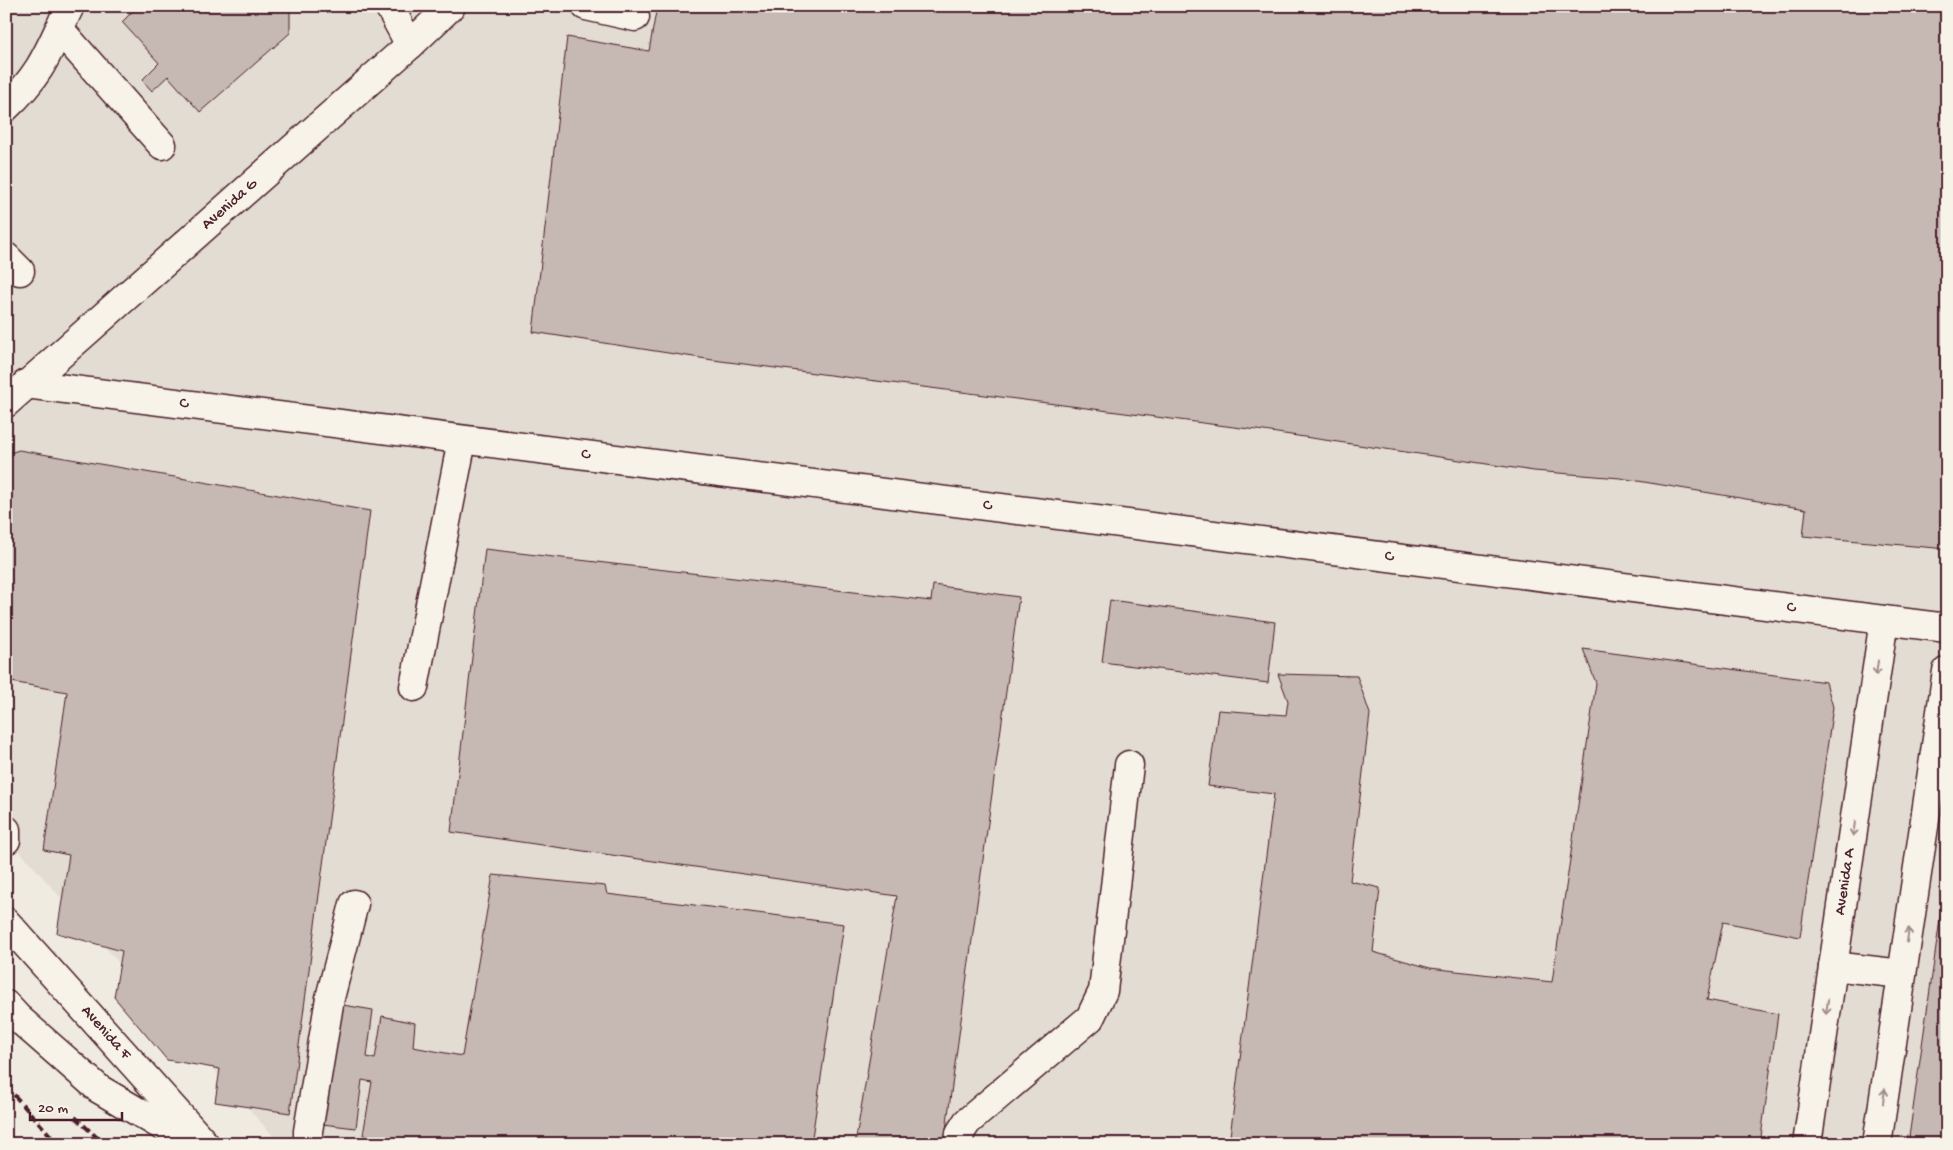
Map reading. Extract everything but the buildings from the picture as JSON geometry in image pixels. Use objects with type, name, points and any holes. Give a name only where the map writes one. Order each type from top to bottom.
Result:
[{"type":"street","points":[[389,6],[410,45]]},
{"type":"street","name":"Avenida G","points":[[6,403],[410,45],[451,6]]},
{"type":"street","points":[[586,6],[635,16]]},
{"type":"street","points":[[6,107],[21,94],[43,65],[65,18],[162,145]]},
{"type":"street","name":"C","points":[[26,384],[1947,628]]},
{"type":"street","points":[[414,687],[462,440]]},
{"type":"street","name":"Avenida A","points":[[1807,1144],[1884,620]]},
{"type":"street","points":[[1877,1144],[1947,671]]},
{"type":"street","points":[[959,1144],[960,1132],[967,1122],[1090,1018],[1098,1005],[1103,992],[1130,765]]},
{"type":"street","points":[[6,830],[6,840]]},
{"type":"street","points":[[308,1144],[308,1131],[330,998],[354,904]]},
{"type":"street","name":"Avenida F","points":[[6,922],[205,1144]]},
{"type":"street","points":[[1833,966],[1902,974]]},
{"type":"street","points":[[6,1005],[18,1018],[99,1089],[193,1144]]},
{"type":"shaded area","points":[[6,6],[1947,6],[1947,1144],[280,1144],[6,836]]},
{"type":"railway","points":[[6,1086],[58,1144]]},
{"type":"railway","points":[[75,1117],[104,1144]]}]
